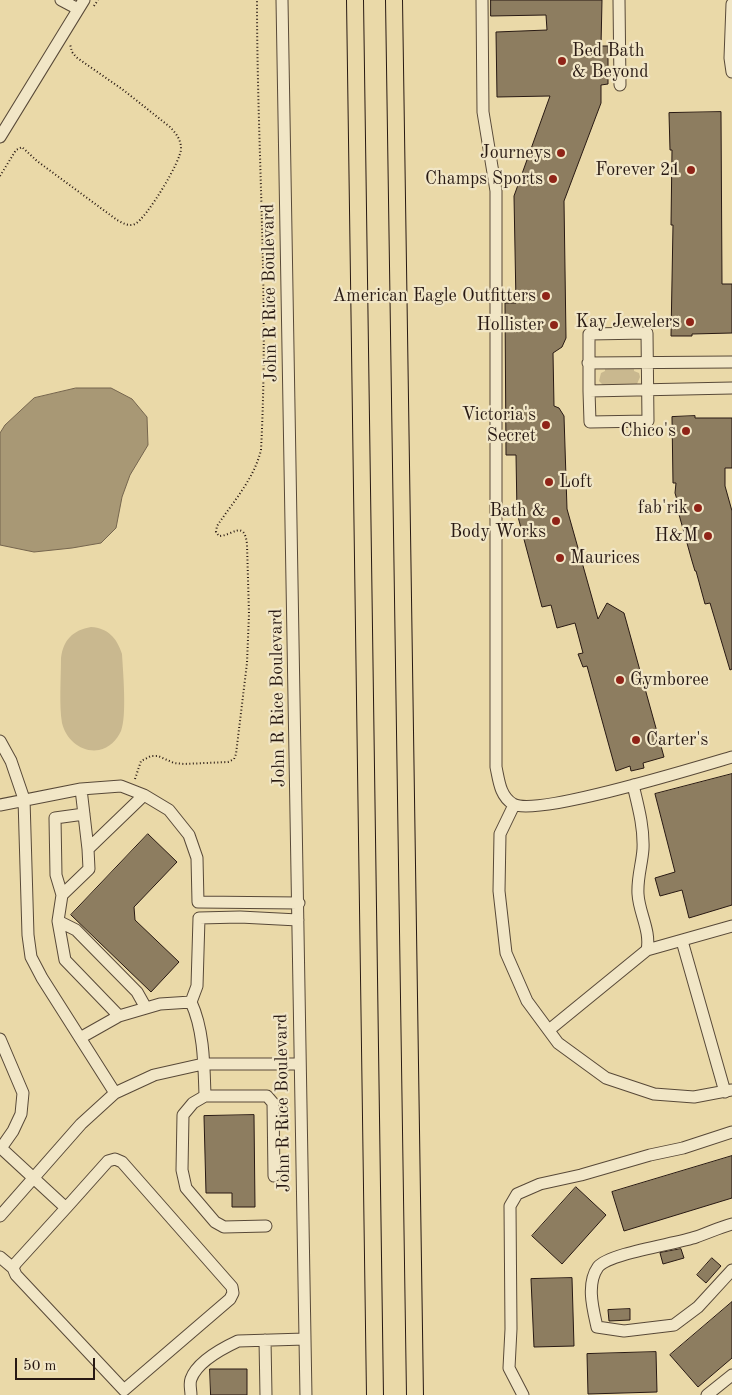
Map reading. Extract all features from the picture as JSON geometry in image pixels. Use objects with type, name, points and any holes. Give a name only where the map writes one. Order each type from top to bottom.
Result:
[{"type":"highway","points":[[354,0],[375,1395]]},
{"type":"highway","points":[[394,0],[415,1395]]},
{"type":"street","points":[[0,136],[81,5],[61,0]]},
{"type":"street","name":"John R Rice Boulevard","points":[[282,0],[306,1395]]},
{"type":"street","points":[[482,0],[483,112],[496,191],[496,767],[503,796],[514,805],[545,805],[595,795],[732,757]]},
{"type":"street","points":[[619,0],[620,85]]},
{"type":"street","points":[[732,4],[730,58],[732,72]]},
{"type":"street","points":[[647,332],[648,421],[590,422],[588,362],[589,334],[647,332]]},
{"type":"street","points":[[588,362],[732,362]]},
{"type":"street","points":[[589,391],[732,388]]},
{"type":"street","points":[[0,741],[11,761],[24,799],[28,935],[31,956],[42,978],[115,1093]]},
{"type":"street","points":[[633,784],[642,824],[643,850],[638,873],[638,896],[649,941],[647,950]]},
{"type":"street","points":[[0,805],[81,789],[121,786],[144,795],[169,810],[189,835],[197,858],[198,902],[299,903]]},
{"type":"street","points":[[62,895],[89,869],[81,789]]},
{"type":"street","points":[[88,850],[144,795]]},
{"type":"street","points":[[514,805],[500,834],[499,891],[506,953],[527,1001],[558,1043],[606,1078],[654,1094],[694,1097],[728,1091],[682,941]]},
{"type":"street","points":[[84,814],[55,818],[56,875],[62,895],[58,921],[65,960],[119,1016]]},
{"type":"street","points":[[205,1096],[204,1064],[198,1016],[191,1002],[197,986],[199,918],[240,916],[298,920]]},
{"type":"street","points":[[58,921],[76,930],[137,992],[146,1008]]},
{"type":"street","points":[[549,1030],[647,950],[732,926]]},
{"type":"street","points":[[80,1038],[119,1016],[160,1004],[191,1002]]},
{"type":"street","points":[[0,1039],[23,1093],[21,1114],[13,1131],[0,1148],[66,1208]]},
{"type":"street","points":[[0,1216],[81,1124],[115,1093],[154,1075],[204,1064],[300,1064]]},
{"type":"street","points":[[266,1226],[224,1227],[215,1222],[186,1188],[182,1170],[183,1115],[193,1103],[205,1096],[266,1096],[273,1103],[274,1176]]},
{"type":"street","points":[[523,1395],[509,1368],[511,1329],[510,1206],[517,1194],[540,1184],[683,1148],[732,1132]]},
{"type":"street","points":[[0,1258],[14,1268],[16,1275],[124,1390],[220,1308],[233,1293],[232,1286],[122,1162],[115,1159],[108,1161],[16,1263],[14,1268]]},
{"type":"street","points":[[732,1224],[696,1237],[620,1256],[599,1266],[592,1280],[591,1304],[597,1327],[624,1331],[674,1325],[698,1307],[732,1270]]},
{"type":"street","points":[[191,1395],[190,1381],[192,1376],[206,1360],[238,1341],[305,1339]]},
{"type":"street","points":[[265,1340],[266,1395]]},
{"type":"street","points":[[707,1395],[732,1375]]},
{"type":"path","points":[[94,7],[98,0]]},
{"type":"path","points":[[134,784],[141,761],[151,756],[158,756],[174,763],[184,764],[228,762],[234,759],[236,754],[247,663],[249,614],[248,544],[244,532],[239,530],[234,530],[224,536],[219,536],[216,532],[217,526],[244,488],[261,450],[263,303],[257,0]]},
{"type":"path","points":[[0,176],[16,150],[22,147],[37,161],[117,220],[123,224],[132,225],[137,223],[146,214],[178,161],[181,146],[176,133],[122,90],[76,57],[70,48],[72,42]]},
{"type":"shaded area","points":[[634,368],[634,371],[639,373],[640,377],[637,384],[604,386],[599,381],[601,373],[605,369]]},
{"type":"shaded area","points":[[76,388],[111,388],[132,399],[147,417],[148,445],[130,475],[122,497],[116,528],[101,543],[72,548],[34,552],[0,545],[0,433],[5,425],[34,398]]},
{"type":"shaded area","points":[[91,627],[102,629],[111,635],[122,654],[123,724],[115,740],[99,750],[81,747],[71,740],[64,729],[61,716],[61,658],[64,646],[74,633]]},
{"type":"building","points":[[491,0],[602,0],[601,46],[608,46],[608,84],[601,85],[601,103],[564,201],[566,338],[562,347],[553,353],[554,406],[559,408],[564,416],[567,509],[598,619],[607,603],[624,613],[664,757],[643,763],[644,768],[631,771],[630,766],[616,771],[587,666],[583,667],[578,654],[583,653],[575,623],[557,628],[551,605],[542,607],[517,513],[516,455],[506,455],[505,303],[516,303],[514,196],[550,96],[497,97],[496,32],[547,30],[546,15],[491,16]]},
{"type":"building","points":[[721,112],[722,284],[732,284],[732,333],[671,336],[673,225],[671,225],[672,150],[670,150],[669,113]]},
{"type":"building","points":[[695,416],[695,418],[732,418],[732,468],[725,468],[725,486],[732,511],[732,669],[730,670],[710,603],[705,604],[678,511],[680,510],[675,493],[676,483],[673,483],[672,417]]},
{"type":"building","points":[[732,774],[732,905],[689,918],[682,890],[660,896],[655,878],[675,872],[655,794]]},
{"type":"building","points":[[148,834],[177,862],[134,907],[135,920],[179,962],[151,992],[71,915]]},
{"type":"building","points":[[254,1115],[255,1207],[232,1207],[232,1193],[206,1193],[204,1116]]},
{"type":"building","points":[[732,1156],[732,1198],[624,1231],[612,1192]]},
{"type":"building","points":[[576,1187],[606,1215],[562,1264],[532,1236]]},
{"type":"building","points":[[681,1249],[684,1258],[663,1264],[660,1253]]},
{"type":"building","points":[[712,1258],[721,1266],[706,1283],[697,1275]]},
{"type":"building","points":[[572,1278],[574,1346],[534,1347],[531,1279]]},
{"type":"building","points":[[732,1302],[732,1358],[698,1387],[670,1355]]},
{"type":"building","points":[[630,1309],[630,1320],[609,1321],[608,1310]]},
{"type":"building","points":[[656,1352],[657,1392],[588,1394],[587,1354]]},
{"type":"building","points":[[210,1369],[247,1369],[247,1395],[211,1395]]},
{"type":"place","name":"Bed Bath & Beyond","points":[[562,61]]},
{"type":"place","name":"Journeys","points":[[561,153]]},
{"type":"place","name":"Forever 21","points":[[691,170]]},
{"type":"place","name":"Champs Sports","points":[[553,179]]},
{"type":"place","name":"American Eagle Outfitters","points":[[546,296]]},
{"type":"place","name":"Kay Jewelers","points":[[690,322]]},
{"type":"place","name":"Hollister","points":[[554,325]]},
{"type":"place","name":"Victoria's Secret","points":[[546,425]]},
{"type":"place","name":"Chico's","points":[[686,431]]},
{"type":"place","name":"Loft","points":[[549,482]]},
{"type":"place","name":"fab'rik","points":[[698,508]]},
{"type":"place","name":"Bath & Body Works","points":[[556,521]]},
{"type":"place","name":"H&M","points":[[708,536]]},
{"type":"place","name":"Maurices","points":[[560,558]]},
{"type":"place","name":"Gymboree","points":[[620,680]]},
{"type":"place","name":"Carter's","points":[[636,740]]}]
